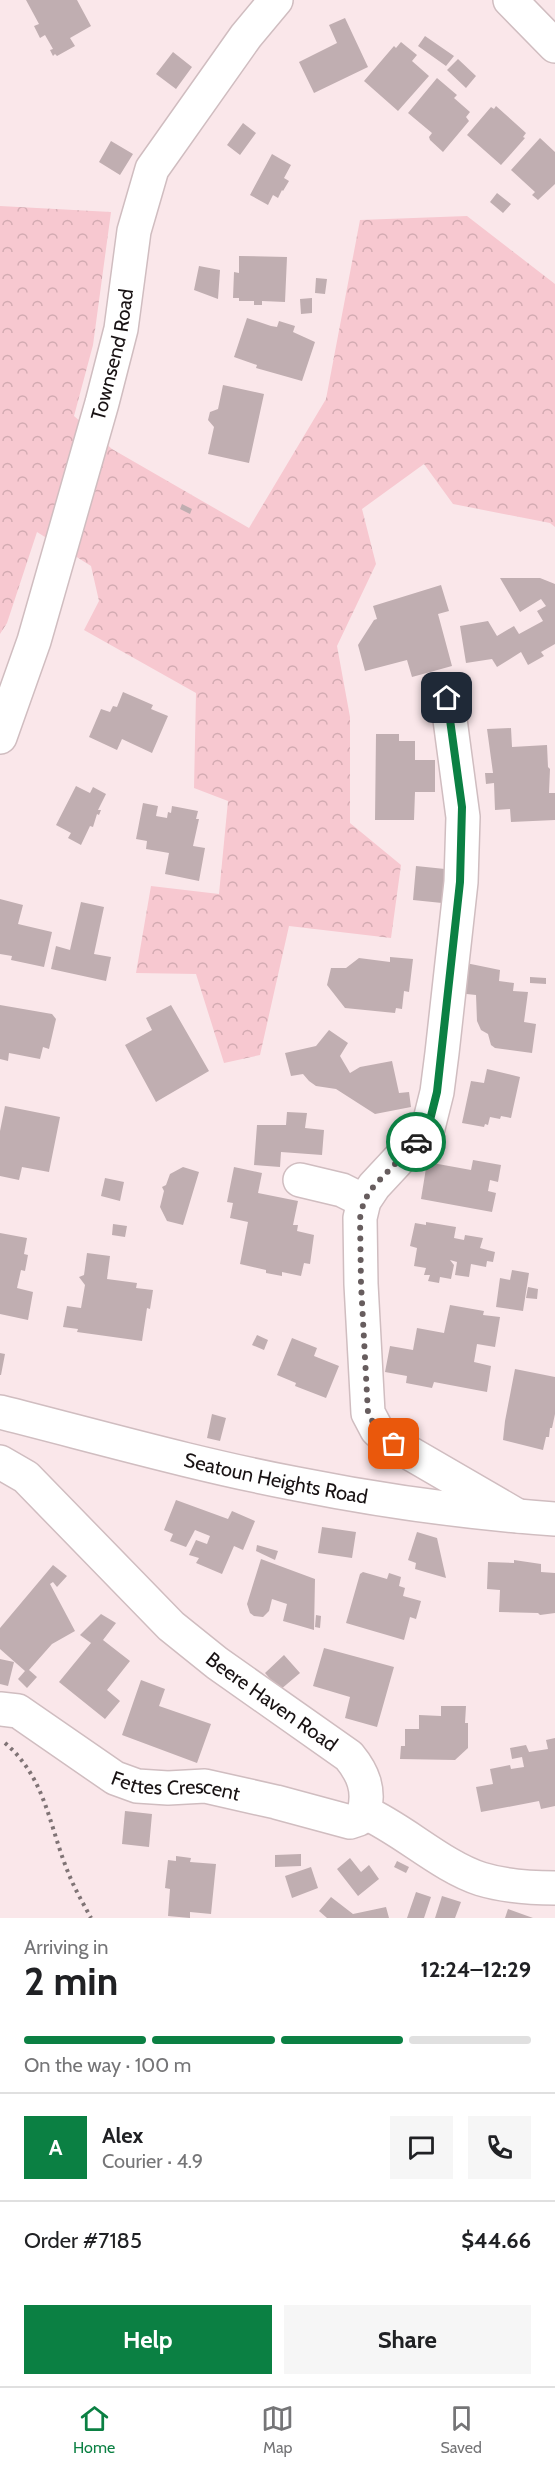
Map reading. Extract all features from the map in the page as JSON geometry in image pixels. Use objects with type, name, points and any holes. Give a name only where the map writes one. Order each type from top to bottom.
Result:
[{"type":"street","name":"Townsend Road","points":[[0,738],[8,689],[34,641],[102,403],[121,329],[134,231],[152,169],[246,36],[276,0]]},
{"type":"street","points":[[510,0],[555,46]]},
{"type":"street","points":[[447,698],[463,817],[460,882],[437,1092],[428,1128],[374,1186],[364,1201],[360,1218],[368,1413],[377,1430],[394,1444],[518,1516]]},
{"type":"street","points":[[300,1180],[342,1190],[364,1201]]},
{"type":"street","name":"Seatoun Heights Road","points":[[0,1412],[183,1459],[298,1485],[418,1504],[555,1519]]},
{"type":"street","name":"Beere Haven Road","points":[[0,1462],[26,1477],[171,1626],[217,1663],[349,1756],[359,1768],[367,1791],[364,1812]]},
{"type":"street","name":"Fettes Crescent","points":[[0,1709],[18,1711],[115,1778],[137,1786],[168,1788],[205,1786],[350,1822],[359,1819],[364,1812]]},
{"type":"street","points":[[364,1812],[384,1821],[435,1855],[480,1878],[510,1884],[555,1888]]},
{"type":"path","points":[[0,1739],[27,1767],[43,1793],[68,1872],[91,1918]]},
{"type":"green space","points":[[0,206],[111,212],[93,345],[74,416],[112,449],[249,528],[326,399],[360,220],[467,216],[555,284],[555,527],[550,523],[453,504],[424,464],[362,509],[376,564],[337,646],[350,717],[350,823],[401,865],[391,938],[289,926],[260,1055],[224,1063],[196,974],[136,973],[151,886],[219,894],[228,801],[194,788],[196,693],[84,630],[99,601],[91,566],[37,532],[7,623],[0,634]]},
{"type":"building","points":[[26,0],[77,0],[91,26],[70,38],[75,46],[53,56],[50,50],[53,49],[45,35],[40,38],[34,26],[39,24]]},
{"type":"building","points":[[345,18],[368,67],[314,93],[299,62],[337,43],[329,25]]},
{"type":"building","points":[[425,36],[454,56],[446,66],[418,46]]},
{"type":"building","points":[[401,42],[417,55],[412,61],[429,76],[398,111],[364,81],[394,46],[396,48]]},
{"type":"building","points":[[173,52],[192,67],[176,89],[156,74]]},
{"type":"building","points":[[458,59],[476,76],[466,88],[447,70]]},
{"type":"building","points":[[437,78],[457,95],[454,98],[470,112],[466,117],[469,121],[443,152],[430,140],[432,133],[408,113]]},
{"type":"building","points":[[496,106],[526,133],[523,137],[525,138],[501,165],[467,135],[491,107],[494,109]]},
{"type":"building","points":[[243,123],[256,133],[240,155],[227,145]]},
{"type":"building","points":[[540,138],[555,152],[555,184],[538,200],[532,195],[535,192],[511,170]]},
{"type":"building","points":[[111,141],[133,154],[120,175],[99,162]]},
{"type":"building","points":[[272,154],[291,165],[284,178],[289,181],[278,198],[273,195],[268,205],[250,195]]},
{"type":"building","points":[[497,193],[511,204],[503,213],[490,202]]},
{"type":"building","points":[[239,256],[287,257],[285,302],[262,301],[262,305],[254,305],[254,301],[239,301],[239,298],[233,298],[234,272],[239,273]]},
{"type":"building","points":[[199,266],[220,270],[218,299],[194,290]]},
{"type":"building","points":[[316,278],[327,279],[325,294],[315,293]]},
{"type":"building","points":[[312,298],[312,313],[301,314],[300,299]]},
{"type":"building","points":[[247,318],[277,327],[279,321],[295,326],[293,332],[315,342],[302,381],[256,368],[257,365],[234,357]]},
{"type":"building","points":[[223,385],[264,394],[249,463],[208,454],[214,427],[208,420],[210,412],[218,409]]},
{"type":"building","points":[[182,504],[192,509],[190,514],[180,509]]},
{"type":"building","points":[[500,578],[540,578],[555,584],[555,644],[541,652],[544,656],[528,665],[521,652],[497,667],[492,659],[466,663],[460,626],[488,621],[497,636],[514,626],[519,634],[543,621],[537,611],[546,606],[541,599],[520,612]]},
{"type":"building","points":[[441,585],[449,611],[438,614],[452,666],[412,677],[407,660],[365,671],[358,645],[374,620],[377,619],[373,606]]},
{"type":"building","points":[[123,692],[153,705],[151,709],[168,716],[152,753],[122,739],[117,750],[89,737],[101,709],[110,712],[113,706],[117,707]]},
{"type":"building","points":[[511,728],[512,747],[547,745],[550,769],[549,793],[555,793],[555,820],[511,822],[510,809],[495,810],[494,783],[486,784],[485,773],[493,773],[487,729]]},
{"type":"building","points":[[376,734],[399,734],[399,741],[415,741],[415,760],[435,760],[435,792],[415,792],[414,820],[375,820]]},
{"type":"building","points":[[76,786],[90,793],[93,787],[106,794],[98,810],[101,810],[99,815],[97,814],[93,827],[90,826],[81,845],[68,838],[71,833],[56,825]]},
{"type":"building","points":[[143,803],[158,806],[156,816],[167,818],[172,806],[198,811],[196,819],[199,819],[193,846],[205,848],[199,881],[165,874],[169,853],[146,849],[147,841],[136,839]]},
{"type":"building","points":[[416,866],[445,869],[442,903],[413,900]]},
{"type":"building","points":[[0,899],[23,905],[18,924],[52,932],[44,967],[11,960],[12,956],[0,954]]},
{"type":"building","points":[[81,902],[104,907],[94,954],[111,957],[106,981],[51,969],[56,946],[70,950]]},
{"type":"building","points":[[390,957],[413,959],[409,992],[404,991],[402,1009],[396,1008],[395,1013],[345,1008],[327,985],[331,968],[346,968],[359,958],[390,962]]},
{"type":"building","points":[[461,962],[500,970],[499,981],[514,983],[513,991],[528,992],[524,1022],[536,1024],[532,1053],[495,1048],[491,1045],[488,1034],[481,1030],[477,1021],[476,995],[457,993]]},
{"type":"building","points":[[530,977],[546,978],[546,984],[530,983]]},
{"type":"building","points":[[0,1005],[52,1014],[56,1019],[49,1049],[43,1047],[40,1059],[9,1053],[8,1061],[0,1059]]},
{"type":"building","points":[[171,1005],[209,1071],[156,1102],[125,1045],[152,1030],[146,1018]]},
{"type":"building","points":[[329,1030],[348,1043],[340,1056],[350,1073],[360,1067],[392,1061],[399,1093],[409,1092],[411,1107],[375,1114],[336,1089],[316,1086],[303,1074],[291,1076],[285,1053],[316,1046]]},
{"type":"building","points":[[487,1069],[520,1077],[511,1118],[490,1117],[488,1125],[485,1124],[484,1127],[462,1123],[471,1081],[484,1083]]},
{"type":"building","points":[[5,1106],[60,1117],[49,1172],[22,1167],[19,1180],[0,1176],[0,1131]]},
{"type":"building","points":[[287,1112],[307,1113],[305,1128],[324,1130],[322,1155],[281,1152],[280,1167],[254,1165],[257,1125],[286,1125]]},
{"type":"building","points":[[473,1160],[501,1165],[498,1182],[490,1180],[488,1191],[496,1193],[492,1212],[421,1199],[427,1162],[471,1170]]},
{"type":"building","points":[[183,1167],[199,1172],[183,1225],[167,1221],[160,1207],[164,1191],[162,1187],[166,1185],[170,1174]]},
{"type":"building","points":[[234,1167],[262,1173],[258,1193],[298,1201],[293,1225],[298,1225],[297,1231],[314,1235],[310,1264],[304,1263],[301,1276],[282,1272],[282,1276],[266,1273],[266,1270],[240,1264],[248,1222],[230,1218],[233,1203],[227,1202]]},
{"type":"building","points":[[105,1178],[124,1182],[120,1201],[101,1196]]},
{"type":"building","points":[[426,1222],[456,1227],[454,1238],[464,1240],[465,1235],[483,1238],[480,1248],[495,1252],[493,1262],[487,1261],[486,1267],[471,1264],[469,1277],[455,1275],[457,1262],[450,1260],[454,1265],[451,1279],[440,1277],[439,1283],[428,1281],[430,1275],[424,1275],[426,1268],[414,1266],[417,1248],[410,1246],[415,1223],[426,1225]]},
{"type":"building","points":[[113,1224],[127,1226],[125,1237],[112,1235]]},
{"type":"building","points":[[0,1233],[27,1238],[24,1254],[28,1255],[25,1271],[21,1270],[17,1288],[33,1292],[28,1320],[0,1314]]},
{"type":"building","points":[[87,1253],[110,1256],[107,1279],[137,1283],[136,1288],[153,1290],[150,1309],[147,1308],[142,1341],[77,1332],[78,1329],[63,1327],[67,1306],[81,1308],[85,1285],[79,1277],[84,1275]]},
{"type":"building","points":[[512,1270],[529,1273],[523,1311],[496,1307],[500,1278],[510,1280]]},
{"type":"building","points":[[528,1287],[538,1289],[537,1299],[526,1298]]},
{"type":"building","points":[[450,1305],[484,1311],[483,1315],[500,1317],[495,1347],[477,1344],[474,1362],[491,1366],[487,1392],[434,1382],[432,1388],[406,1383],[407,1376],[385,1372],[390,1346],[413,1350],[417,1328],[444,1333]]},
{"type":"building","points":[[257,1335],[268,1340],[264,1350],[252,1345]]},
{"type":"building","points":[[292,1338],[317,1348],[314,1356],[339,1366],[326,1398],[295,1386],[296,1383],[277,1375]]},
{"type":"building","points":[[0,1353],[5,1354],[1,1375],[0,1375]]},
{"type":"building","points":[[515,1369],[555,1377],[555,1414],[543,1450],[503,1440]]},
{"type":"building","points":[[212,1414],[226,1418],[220,1441],[207,1438]]},
{"type":"building","points":[[176,1500],[228,1519],[232,1511],[255,1521],[243,1550],[234,1546],[222,1574],[196,1563],[199,1558],[189,1555],[196,1540],[207,1544],[210,1536],[195,1530],[186,1547],[170,1541],[173,1534],[164,1530]]},
{"type":"building","points":[[322,1527],[356,1532],[352,1558],[318,1553]]},
{"type":"building","points":[[417,1532],[437,1538],[446,1578],[415,1569],[416,1563],[408,1560]]},
{"type":"building","points":[[257,1545],[278,1551],[275,1560],[256,1551]]},
{"type":"building","points":[[261,1559],[315,1579],[314,1630],[283,1621],[287,1604],[272,1599],[269,1611],[263,1617],[250,1613],[247,1604]]},
{"type":"building","points":[[514,1560],[541,1564],[541,1572],[555,1573],[555,1613],[540,1615],[538,1613],[499,1612],[500,1590],[487,1589],[488,1562],[514,1563]]},
{"type":"building","points":[[53,1565],[67,1576],[57,1587],[53,1582],[50,1584],[75,1631],[52,1644],[29,1670],[37,1677],[27,1688],[18,1679],[25,1671],[0,1649],[0,1628]]},
{"type":"building","points":[[363,1572],[387,1579],[389,1573],[401,1577],[399,1586],[405,1588],[403,1596],[421,1601],[416,1619],[410,1617],[404,1640],[346,1623],[360,1574]]},
{"type":"building","points":[[101,1614],[116,1623],[103,1640],[130,1661],[107,1690],[120,1701],[105,1719],[59,1682],[91,1643],[80,1635]]},
{"type":"building","points":[[316,1615],[321,1616],[320,1628],[315,1627]]},
{"type":"building","points":[[324,1648],[394,1667],[377,1727],[345,1718],[350,1697],[313,1686]]},
{"type":"building","points":[[284,1655],[300,1673],[280,1690],[265,1673]]},
{"type":"building","points":[[0,1659],[14,1662],[8,1686],[0,1684]]},
{"type":"building","points":[[141,1680],[165,1689],[159,1706],[211,1724],[197,1763],[122,1735]]},
{"type":"building","points":[[441,1706],[466,1706],[465,1723],[468,1723],[468,1748],[455,1760],[400,1759],[401,1746],[405,1746],[405,1729],[419,1729],[419,1715],[441,1716]]},
{"type":"building","points":[[555,1738],[555,1806],[541,1809],[539,1801],[481,1812],[476,1787],[493,1784],[490,1769],[510,1765],[511,1769],[524,1767],[522,1757],[512,1759],[510,1748],[526,1745],[529,1752],[548,1749],[546,1740]]},
{"type":"building","points":[[125,1811],[152,1814],[149,1847],[122,1844]]},
{"type":"building","points":[[301,1854],[301,1866],[275,1867],[275,1855]]},
{"type":"building","points":[[176,1856],[191,1858],[190,1862],[216,1864],[211,1914],[190,1912],[190,1918],[168,1916],[170,1889],[165,1888],[168,1860],[176,1861]]},
{"type":"building","points":[[350,1858],[361,1872],[369,1865],[379,1879],[358,1896],[337,1869]]},
{"type":"building","points":[[397,1861],[409,1867],[406,1873],[394,1867]]},
{"type":"building","points":[[311,1867],[318,1888],[292,1898],[285,1876]]},
{"type":"building","points":[[416,1892],[431,1897],[424,1918],[407,1918]]},
{"type":"building","points":[[442,1896],[461,1902],[455,1918],[435,1918]]},
{"type":"building","points":[[331,1897],[353,1914],[386,1907],[389,1918],[327,1918],[319,1911]]},
{"type":"building","points":[[508,1909],[533,1918],[505,1918]]},
{"type":"way so far","points":[[394,1444],[377,1430],[368,1413],[360,1218],[364,1201],[374,1186],[416,1142]]},
{"type":"route","points":[[416,1142],[428,1128],[434,1111],[460,882],[463,817],[447,698]]}]
